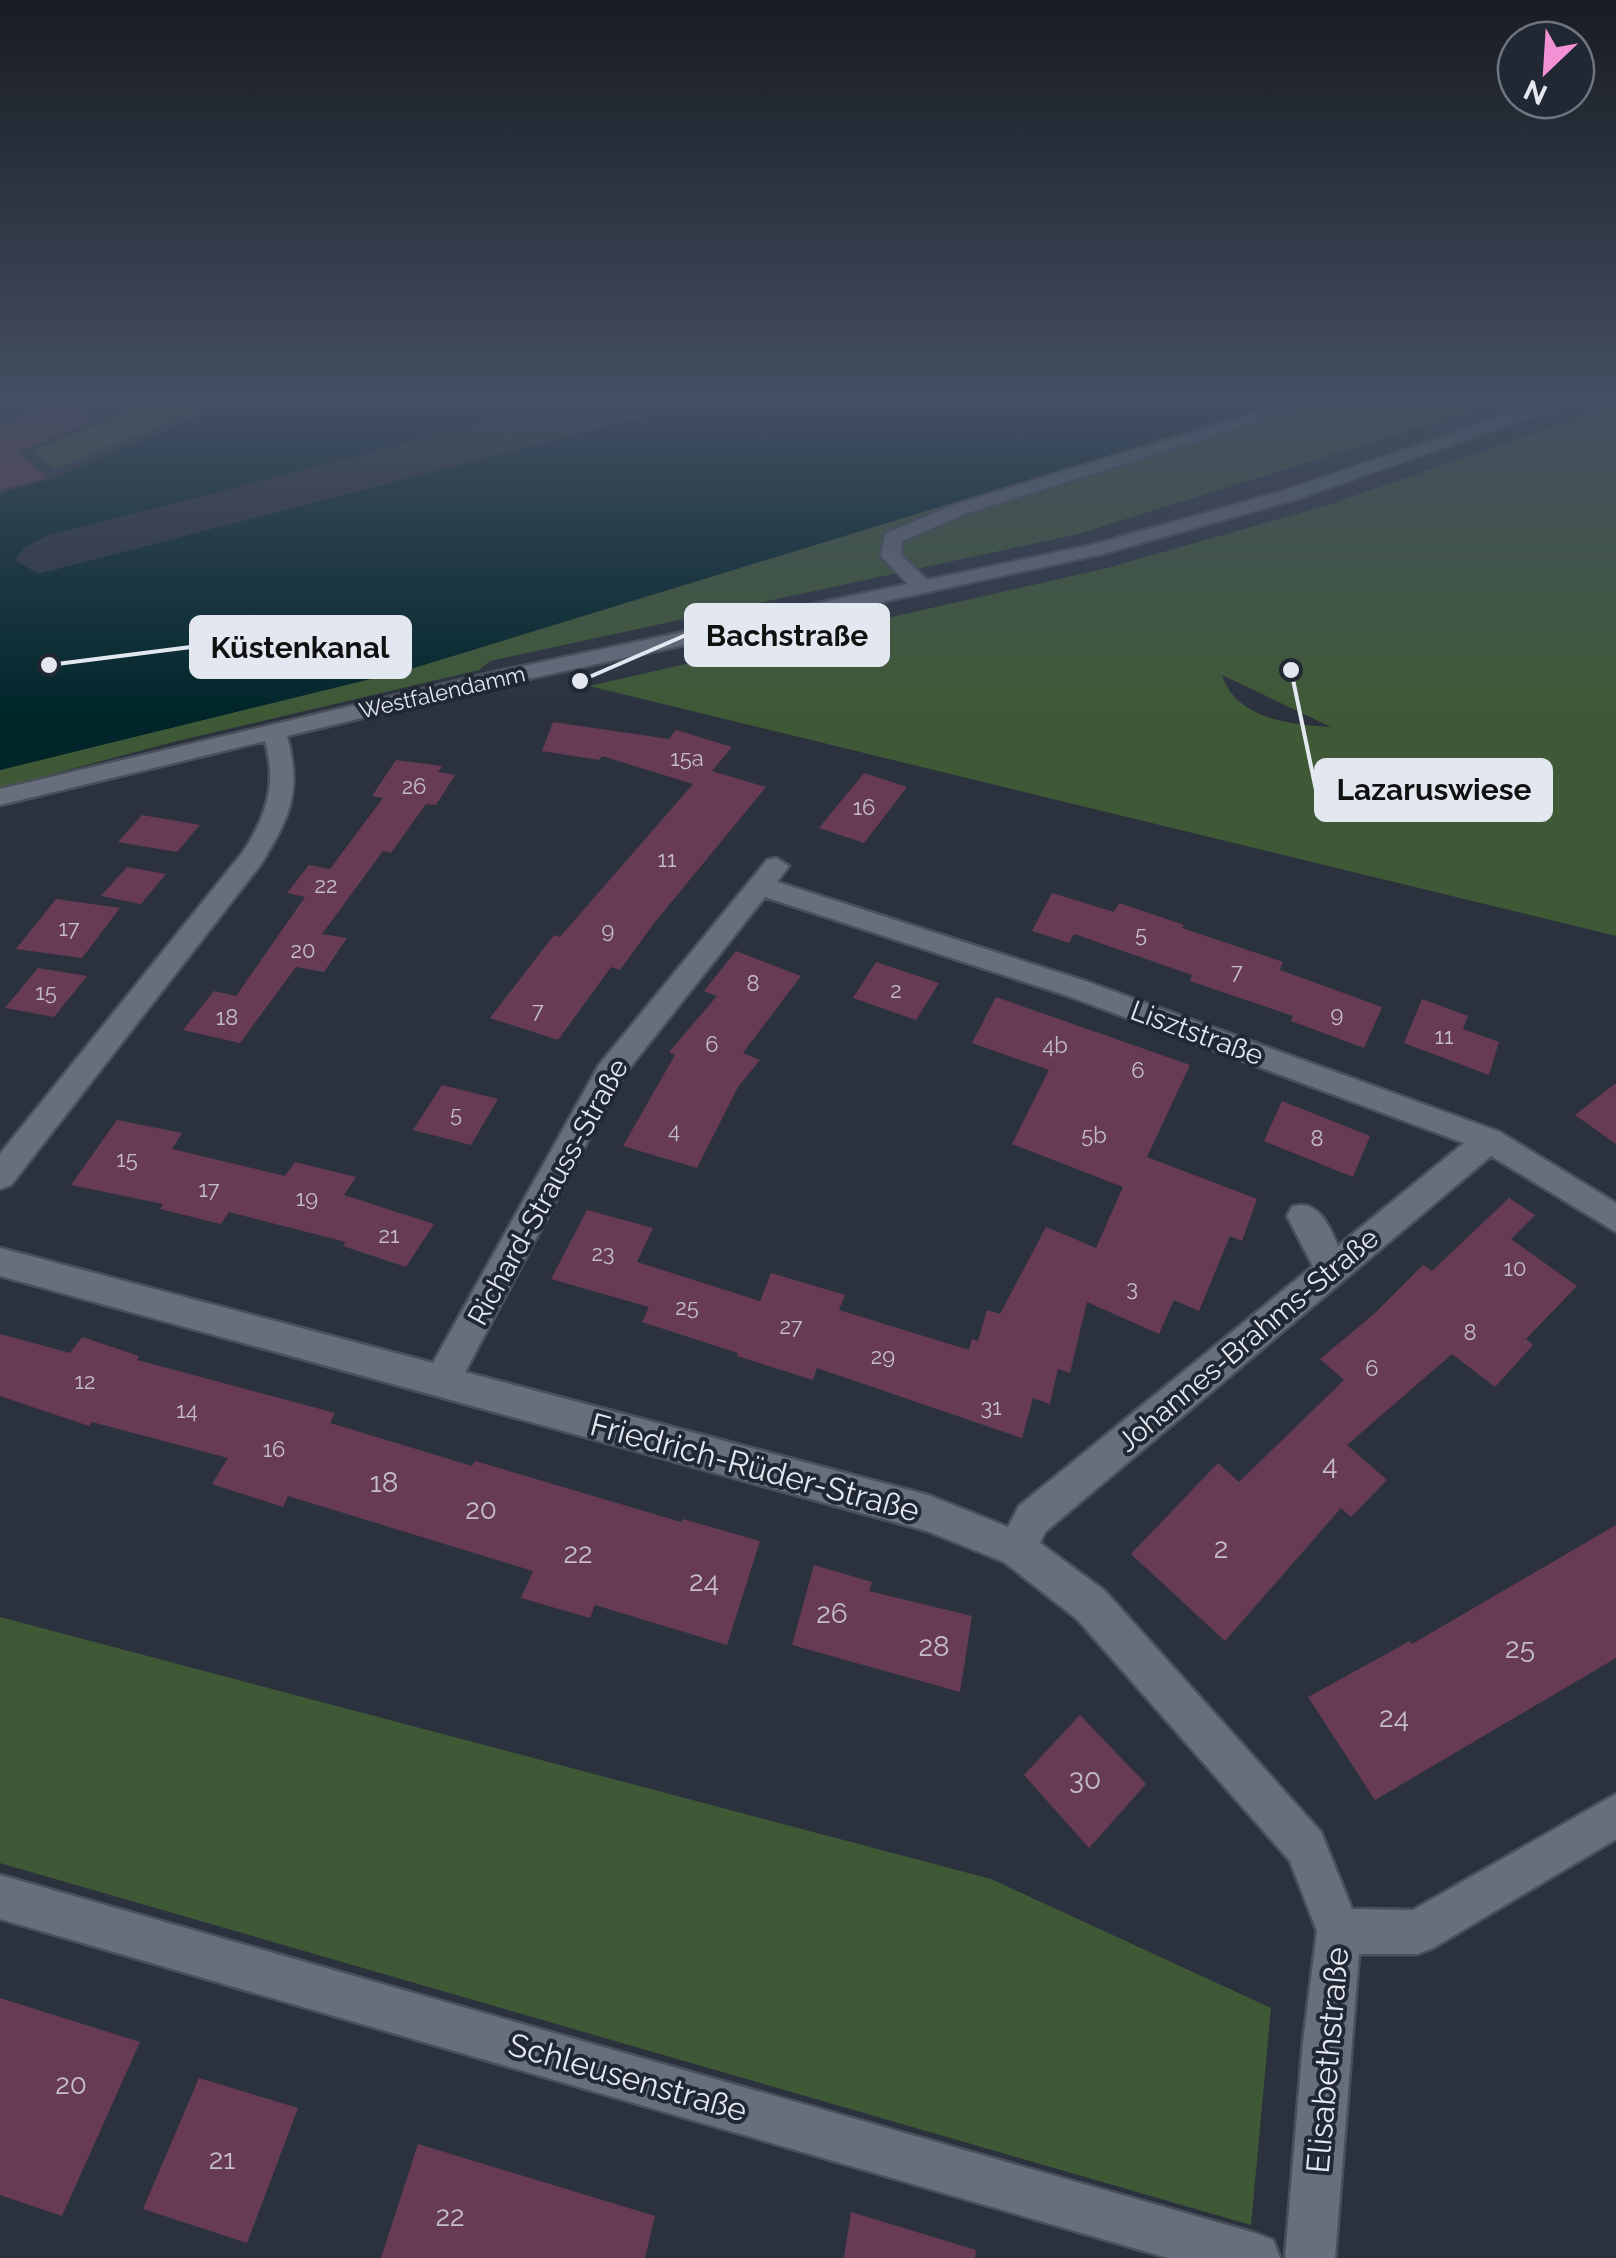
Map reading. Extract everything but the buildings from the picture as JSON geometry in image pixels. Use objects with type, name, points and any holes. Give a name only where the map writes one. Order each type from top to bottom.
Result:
[{"type":"street","points":[[924,588],[891,556],[892,538],[983,502]]},
{"type":"street","name":"Westfalendamm","points":[[0,797],[624,650],[924,588],[1184,527],[1259,502]]},
{"type":"street","points":[[0,1176],[252,858],[277,820],[285,796],[286,776],[274,731]]},
{"type":"street","name":"Lisztstraße","points":[[768,876],[1489,1140],[1616,1219]]},
{"type":"street","name":"Richard-Strauss-Straße","points":[[441,1383],[609,1073],[768,876]]},
{"type":"street","name":"Johannes-Brahms-Straße","points":[[1018,1549],[1032,1518],[1489,1140]]},
{"type":"street","points":[[1303,1216],[1319,1239],[1332,1272]]},
{"type":"street","name":"Friedrich-Rüder-Straße","points":[[0,1262],[928,1513],[1018,1549],[1091,1605],[1306,1847],[1339,1931]]},
{"type":"street","name":"Elisabethstraße","points":[[1310,2258],[1326,2042],[1339,1931],[1416,1932],[1616,1815]]},
{"type":"street","name":"Schleusenstraße","points":[[0,1897],[1256,2258]]},
{"type":"green space","points":[[954,502],[1179,502],[1078,534],[490,661],[479,670],[177,741],[0,788],[0,770],[407,670]]},
{"type":"green space","points":[[1336,502],[1616,502],[1616,936],[589,686],[1107,568]],"holes":[[[1222,675],[1331,727],[1299,724],[1252,710],[1229,690]]]},
{"type":"green space","points":[[0,1617],[991,1879],[1271,2008],[1251,2225],[0,1863]]},
{"type":"shaded area","points":[[0,502],[177,502],[46,536],[24,548],[15,560],[38,574],[314,502],[954,502],[407,670],[0,770]]},
{"type":"place","name":"Küstenkanal","points":[[49,665]]},
{"type":"place","name":"Lazaruswiese","points":[[1291,670]]},
{"type":"place","name":"Bachstraße","points":[[580,681]]}]
